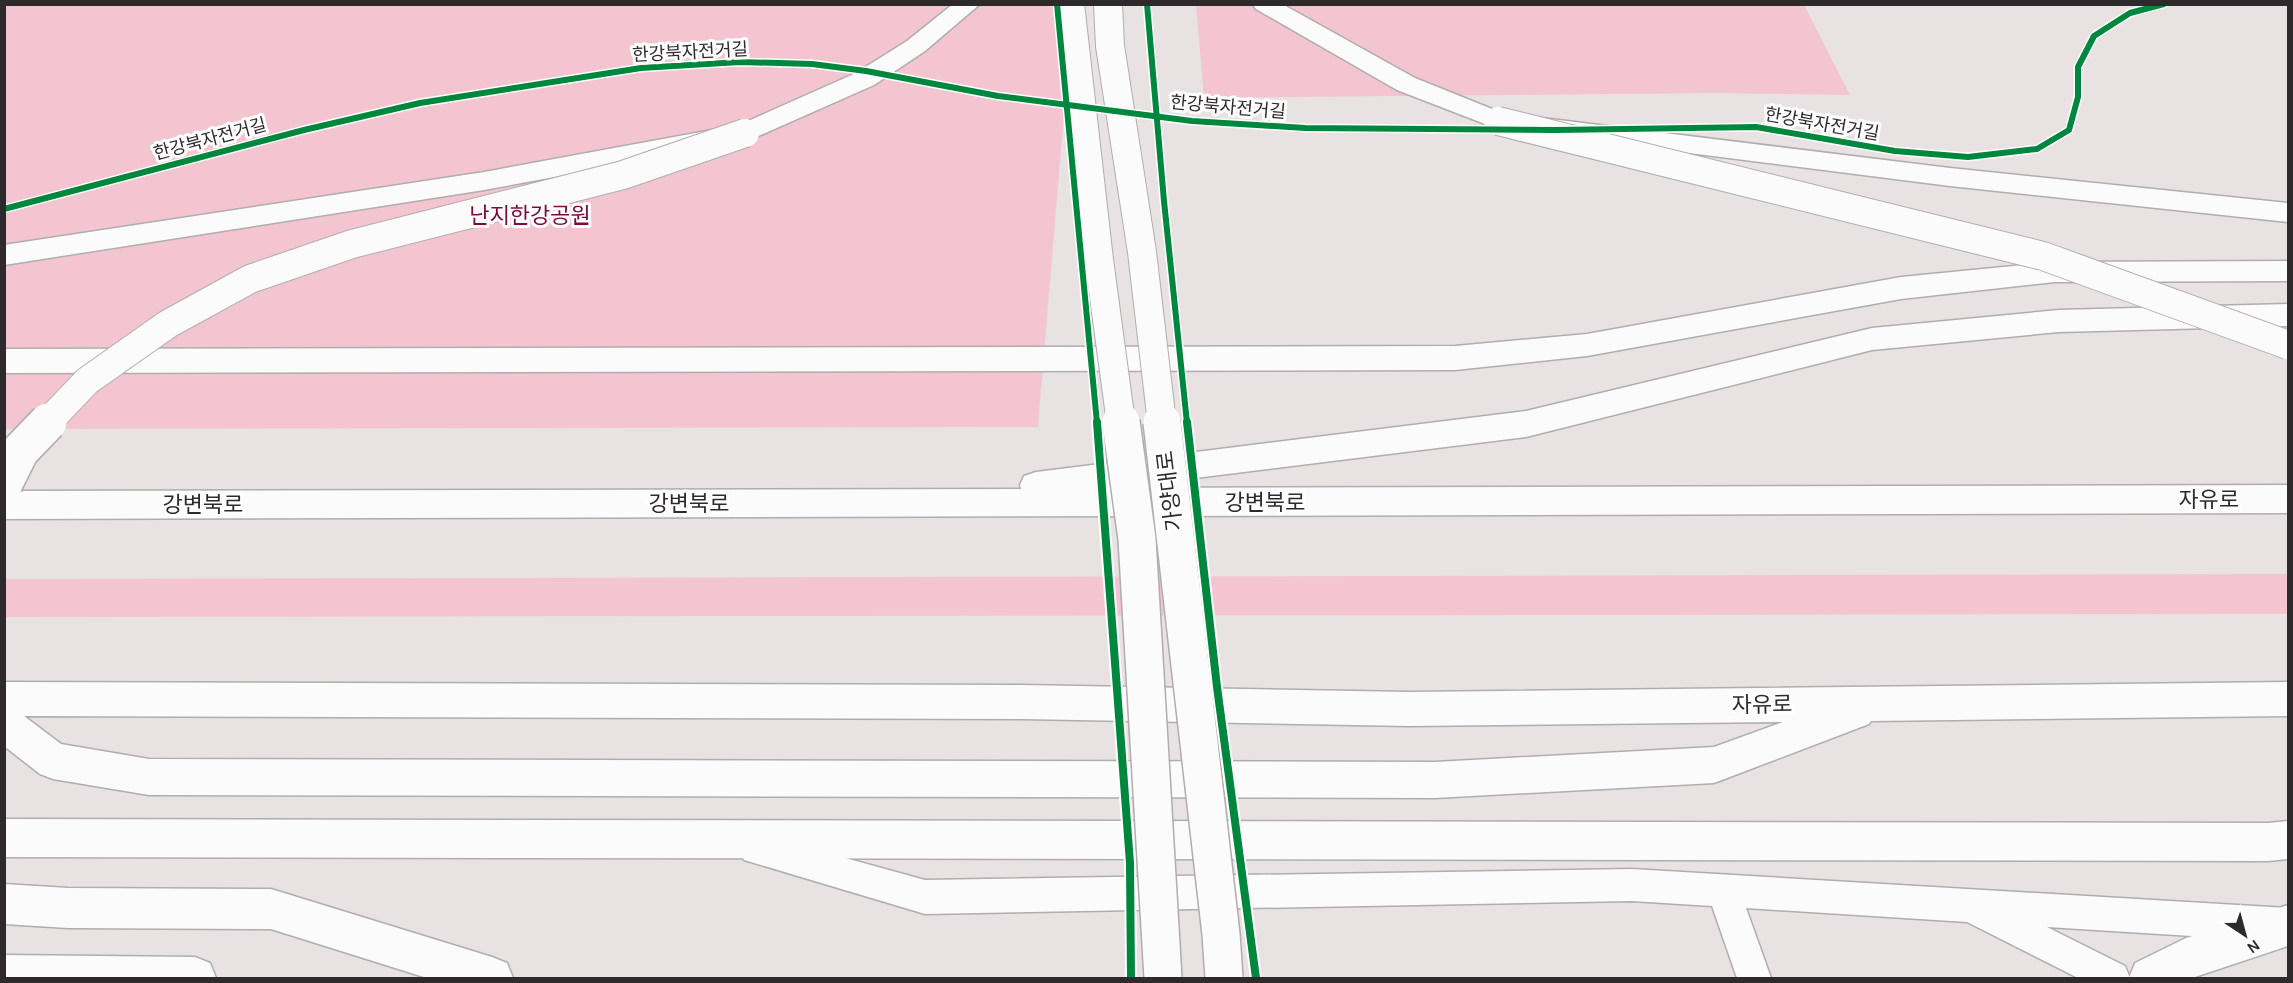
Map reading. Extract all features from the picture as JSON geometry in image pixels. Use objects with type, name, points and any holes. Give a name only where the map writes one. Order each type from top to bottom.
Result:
[{"type":"main road","points":[[4,483],[20,451],[87,381],[168,324],[250,279],[352,244],[623,175],[745,133],[865,80],[916,46],[968,4]]},
{"type":"main road","name":"가양대로","points":[[1070,4],[1099,260],[1137,539],[1163,978]]},
{"type":"main road","name":"가양대로","points":[[1108,4],[1110,46],[1142,252],[1221,934],[1224,978]]},
{"type":"main road","points":[[1264,4],[1406,84],[1498,121],[2043,256],[2289,345]]},
{"type":"main road","points":[[1498,121],[1950,177],[2289,213]]},
{"type":"main road","points":[[4,255],[484,182],[745,133]]},
{"type":"main road","points":[[4,361],[1455,358],[1587,345],[1901,288],[2055,272],[2289,271]]},
{"type":"main road","points":[[894,503],[1527,424],[1872,339],[2059,321],[2289,315]]},
{"type":"main road","name":"자유로","points":[[1374,502],[2289,499]]},
{"type":"main road","name":"강변북로","points":[[4,505],[1374,502]]},
{"type":"main road","name":"자유로","points":[[4,699],[1010,702],[1409,709],[2289,699]]},
{"type":"main road","points":[[4,723],[53,761],[149,777],[1435,780],[1714,765],[1878,704]]},
{"type":"main road","points":[[4,838],[2289,840]]},
{"type":"main road","points":[[4,904],[68,908],[271,909],[492,978]]},
{"type":"main road","points":[[2150,978],[2186,959],[2289,925]]},
{"type":"main road","points":[[4,976],[195,978]]},
{"type":"lane","points":[[722,839],[925,897],[1632,885],[2289,925]]},
{"type":"lane","points":[[1723,891],[1754,978]]},
{"type":"lane","points":[[1969,905],[2113,978]]},
{"type":"green space","name":"난지한강공원","points":[[4,5],[1073,5],[1038,427],[5,429]]},
{"type":"green space","points":[[1196,5],[1804,5],[1850,95],[1716,93],[1204,98]]},
{"type":"green space","points":[[2288,574],[2288,614],[5,617],[4,579]]},
{"type":"cycle path","points":[[1057,4],[1094,380],[1130,863],[1131,978]]},
{"type":"cycle path","points":[[1147,4],[1164,201],[1195,493],[1217,687],[1256,978]]},
{"type":"cycle path","name":"한강북자전거길","points":[[4,209],[304,130],[420,103],[641,68],[740,62],[812,64],[866,71],[998,96],[1192,121],[1305,128],[1556,130],[1756,127],[1895,151],[1968,157],[2037,149],[2069,130],[2078,97],[2078,67],[2094,36],[2130,13],[2164,4]]}]
